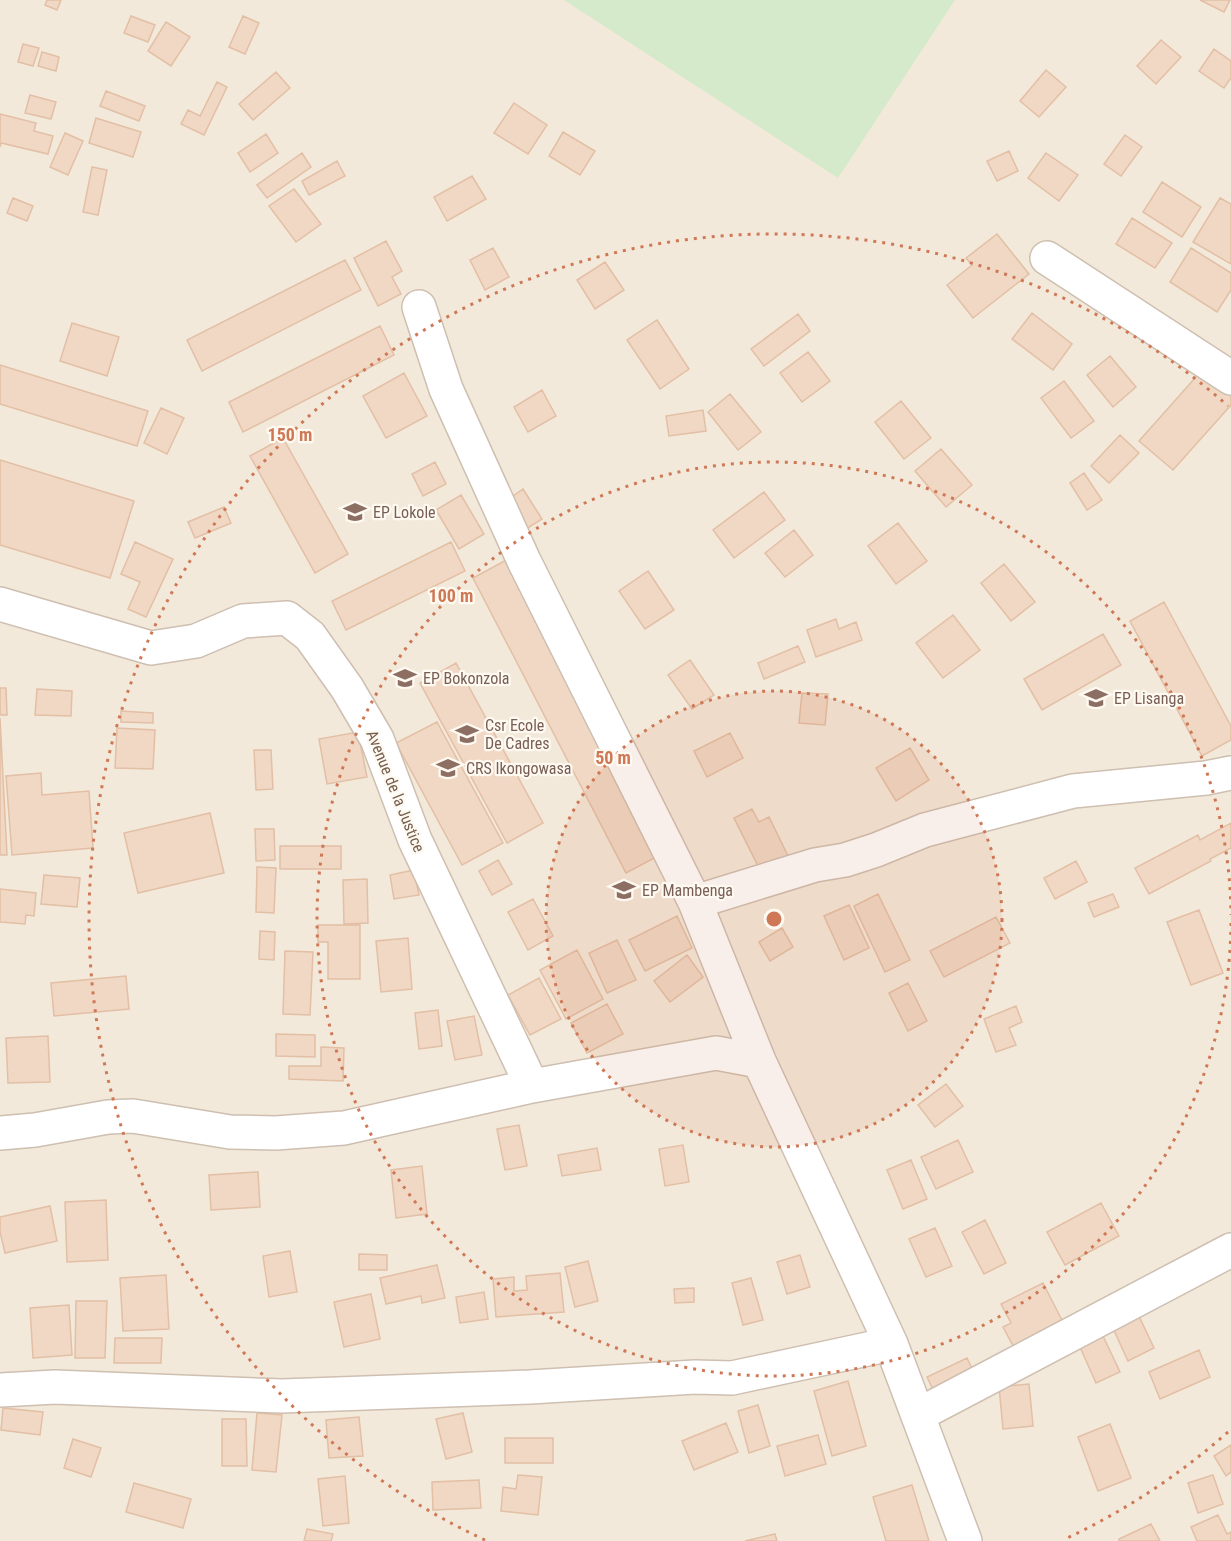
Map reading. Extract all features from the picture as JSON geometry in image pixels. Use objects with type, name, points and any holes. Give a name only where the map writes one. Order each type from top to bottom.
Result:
[{"type":"street","points":[[1047,258],[1231,378]]},
{"type":"street","points":[[419,307],[446,389],[519,550],[695,902],[759,1061],[891,1344],[965,1541]]},
{"type":"street","name":"Avenue de la Justice","points":[[0,604],[151,648],[196,641],[243,621],[287,618],[310,636],[347,688],[377,739],[415,840],[532,1086]]},
{"type":"street","points":[[695,902],[815,865],[845,860],[925,830],[1073,791],[1206,778],[1231,772]]},
{"type":"street","points":[[716,1053],[747,1030]]},
{"type":"street","points":[[0,1133],[133,1116],[230,1132],[276,1133],[345,1128],[532,1086],[716,1053],[759,1061]]},
{"type":"street","points":[[918,1415],[1231,1250]]},
{"type":"street","points":[[0,1390],[55,1387],[282,1396],[530,1387],[695,1377],[732,1378],[891,1344]]},
{"type":"shaded area","points":[[0,0],[1231,0],[1231,1541],[0,1541]]},
{"type":"green space","points":[[564,0],[955,0],[838,178]]},
{"type":"building","points":[[47,0],[61,0],[57,10],[45,5]]},
{"type":"building","points":[[1200,0],[1230,0],[1224,12]]},
{"type":"building","points":[[131,16],[155,25],[148,42],[124,33]]},
{"type":"building","points":[[243,16],[259,23],[245,54],[229,47]]},
{"type":"building","points":[[166,22],[190,37],[171,66],[148,51]]},
{"type":"building","points":[[1161,40],[1181,57],[1156,84],[1137,66]]},
{"type":"building","points":[[23,44],[39,48],[33,66],[18,62]]},
{"type":"building","points":[[1214,49],[1231,61],[1231,78],[1224,88],[1199,71]]},
{"type":"building","points":[[42,52],[59,57],[56,71],[38,66]]},
{"type":"building","points":[[1046,70],[1066,87],[1039,117],[1020,101]]},
{"type":"building","points":[[276,72],[290,88],[253,120],[239,104]]},
{"type":"building","points":[[217,82],[227,87],[204,135],[181,124],[188,110],[200,116]]},
{"type":"building","points":[[106,91],[145,106],[139,121],[100,106]]},
{"type":"building","points":[[30,95],[56,102],[51,119],[25,113]]},
{"type":"building","points":[[514,103],[547,125],[528,154],[494,133]]},
{"type":"building","points":[[0,114],[36,123],[34,131],[53,136],[48,154],[1,143],[0,147]]},
{"type":"building","points":[[96,118],[141,132],[133,157],[89,143]]},
{"type":"building","points":[[563,132],[595,151],[580,175],[549,156]]},
{"type":"building","points":[[65,133],[83,141],[68,175],[50,167]]},
{"type":"building","points":[[266,134],[278,153],[250,172],[238,153]]},
{"type":"building","points":[[1125,135],[1142,147],[1121,176],[1104,164]]},
{"type":"building","points":[[1009,151],[1018,171],[997,181],[987,161]]},
{"type":"building","points":[[302,153],[311,167],[267,198],[257,185]]},
{"type":"building","points":[[1046,153],[1078,175],[1059,201],[1028,178]]},
{"type":"building","points":[[337,161],[345,176],[309,195],[302,181]]},
{"type":"building","points":[[92,167],[107,170],[98,215],[83,212]]},
{"type":"building","points":[[472,176],[486,199],[447,221],[434,197]]},
{"type":"building","points":[[1162,182],[1201,207],[1182,237],[1143,212]]},
{"type":"building","points":[[294,189],[321,224],[296,242],[269,206]]},
{"type":"building","points":[[13,198],[33,206],[27,221],[7,213]]},
{"type":"building","points":[[1220,198],[1231,204],[1231,264],[1193,242]]},
{"type":"building","points":[[1132,218],[1172,243],[1155,268],[1116,244]]},
{"type":"building","points":[[997,234],[1029,274],[973,318],[947,285],[972,265],[966,258]]},
{"type":"building","points":[[386,241],[402,271],[392,277],[401,294],[378,306],[354,258]]},
{"type":"building","points":[[493,248],[509,277],[485,290],[470,260]]},
{"type":"building","points":[[1191,248],[1231,273],[1231,290],[1217,312],[1170,282]]},
{"type":"building","points":[[345,260],[361,290],[202,371],[187,340]]},
{"type":"building","points":[[605,262],[624,290],[595,309],[577,280]]},
{"type":"building","points":[[1032,313],[1072,344],[1053,370],[1012,339]]},
{"type":"building","points":[[798,314],[810,331],[764,366],[751,349]]},
{"type":"building","points":[[657,320],[689,369],[660,389],[627,340]]},
{"type":"building","points":[[72,323],[119,337],[107,376],[60,361]]},
{"type":"building","points":[[380,326],[394,355],[243,432],[229,402]]},
{"type":"building","points":[[808,352],[830,381],[802,402],[780,373]]},
{"type":"building","points":[[1110,356],[1136,387],[1113,407],[1087,375]]},
{"type":"building","points":[[0,365],[148,411],[137,446],[0,404]]},
{"type":"building","points":[[1203,369],[1231,394],[1231,405],[1173,470],[1139,441]]},
{"type":"building","points":[[404,373],[427,416],[386,438],[363,396]]},
{"type":"building","points":[[1064,381],[1094,421],[1071,438],[1041,398]]},
{"type":"building","points":[[542,390],[556,416],[528,432],[514,407]]},
{"type":"building","points":[[730,394],[761,432],[738,450],[708,412]]},
{"type":"building","points":[[901,401],[931,438],[904,459],[875,422]]},
{"type":"building","points":[[161,408],[184,418],[167,454],[144,443]]},
{"type":"building","points":[[703,410],[706,431],[669,436],[666,416]]},
{"type":"building","points":[[1120,435],[1139,453],[1109,483],[1091,466]]},
{"type":"building","points":[[283,438],[348,554],[315,573],[250,456]]},
{"type":"building","points":[[941,449],[972,485],[946,507],[915,471]]},
{"type":"building","points":[[0,460],[134,501],[110,578],[0,545]]},
{"type":"building","points":[[435,462],[446,484],[423,496],[412,474]]},
{"type":"building","points":[[1084,473],[1102,500],[1087,510],[1070,483]]},
{"type":"building","points":[[523,489],[542,519],[526,529],[507,500]]},
{"type":"building","points":[[764,492],[785,520],[734,558],[713,530]]},
{"type":"building","points":[[461,495],[484,534],[459,549],[436,510]]},
{"type":"building","points":[[224,507],[231,523],[195,538],[188,522]]},
{"type":"building","points":[[898,523],[927,561],[896,584],[868,546]]},
{"type":"building","points":[[794,530],[813,555],[785,577],[765,553]]},
{"type":"building","points":[[135,542],[173,559],[146,617],[128,609],[140,582],[121,574]]},
{"type":"building","points":[[451,542],[465,571],[346,630],[332,601]]},
{"type":"building","points":[[508,559],[662,854],[626,873],[473,578]]},
{"type":"building","points":[[1004,564],[1035,602],[1011,621],[981,583]]},
{"type":"building","points":[[648,571],[674,610],[645,629],[619,591]]},
{"type":"building","points":[[1164,602],[1231,726],[1231,740],[1202,756],[1130,621]]},
{"type":"building","points":[[953,615],[980,650],[943,678],[916,643]]},
{"type":"building","points":[[836,619],[839,629],[856,622],[862,640],[816,657],[807,630]]},
{"type":"building","points":[[1103,634],[1121,665],[1042,710],[1024,679]]},
{"type":"building","points":[[798,646],[805,662],[764,679],[758,663]]},
{"type":"building","points":[[690,660],[714,695],[692,709],[668,675]]},
{"type":"building","points":[[456,663],[543,823],[507,843],[420,683]]},
{"type":"building","points":[[0,688],[6,688],[7,715],[0,715]]},
{"type":"building","points":[[37,689],[72,691],[71,716],[35,715]]},
{"type":"building","points":[[802,693],[828,694],[825,725],[799,723]]},
{"type":"building","points":[[121,711],[153,713],[153,723],[121,722]]},
{"type":"building","points":[[0,718],[7,855],[0,855]]},
{"type":"building","points":[[437,722],[503,843],[462,865],[396,743]]},
{"type":"building","points":[[117,728],[155,730],[153,769],[115,768]]},
{"type":"building","points":[[358,732],[367,777],[327,784],[319,739]]},
{"type":"building","points":[[730,733],[743,758],[707,777],[694,751]]},
{"type":"building","points":[[910,748],[929,780],[896,801],[876,768]]},
{"type":"building","points":[[254,750],[271,750],[273,789],[256,790]]},
{"type":"building","points":[[41,773],[42,795],[89,791],[93,848],[12,855],[6,776]]},
{"type":"building","points":[[752,809],[759,822],[769,817],[789,858],[761,872],[734,818]]},
{"type":"building","points":[[210,813],[224,873],[138,893],[124,833]]},
{"type":"building","points":[[1231,823],[1231,848],[1149,894],[1135,868],[1198,835],[1200,840]]},
{"type":"building","points":[[255,829],[274,829],[275,860],[256,861]]},
{"type":"building","points":[[280,846],[341,846],[341,869],[280,869]]},
{"type":"building","points":[[498,860],[512,884],[492,895],[479,871]]},
{"type":"building","points":[[1076,861],[1087,882],[1055,899],[1044,878]]},
{"type":"building","points":[[257,867],[276,868],[274,913],[256,912]]},
{"type":"building","points":[[414,870],[419,895],[394,899],[390,875]]},
{"type":"building","points":[[44,875],[80,878],[77,907],[41,904]]},
{"type":"building","points":[[367,879],[368,923],[344,924],[343,880]]},
{"type":"building","points":[[0,889],[36,893],[34,916],[26,915],[25,924],[0,922]]},
{"type":"building","points":[[878,894],[910,960],[885,972],[854,906]]},
{"type":"building","points":[[1113,894],[1119,907],[1094,917],[1088,903]]},
{"type":"building","points":[[533,899],[553,936],[528,950],[508,912]]},
{"type":"building","points":[[849,905],[869,948],[844,960],[824,916]]},
{"type":"building","points":[[1199,910],[1223,973],[1191,985],[1167,922]]},
{"type":"building","points":[[677,916],[692,948],[645,971],[629,940]]},
{"type":"building","points":[[996,917],[1010,943],[944,977],[930,951]]},
{"type":"building","points":[[318,925],[360,925],[360,979],[328,979],[328,942],[318,942]]},
{"type":"building","points":[[782,928],[793,947],[770,961],[759,942]]},
{"type":"building","points":[[260,931],[275,932],[274,960],[259,959]]},
{"type":"building","points":[[408,938],[412,989],[381,992],[376,941]]},
{"type":"building","points":[[617,940],[636,980],[607,993],[589,953]]},
{"type":"building","points":[[577,950],[603,999],[566,1019],[540,970]]},
{"type":"building","points":[[285,951],[313,952],[310,1015],[283,1014]]},
{"type":"building","points":[[687,955],[703,977],[670,1002],[654,981]]},
{"type":"building","points":[[126,976],[129,1009],[54,1016],[51,983]]},
{"type":"building","points":[[539,978],[561,1019],[530,1035],[508,995]]},
{"type":"building","points":[[908,983],[927,1021],[908,1031],[889,993]]},
{"type":"building","points":[[607,1004],[623,1034],[587,1053],[571,1023]]},
{"type":"building","points":[[1016,1006],[1022,1022],[1009,1028],[1016,1045],[996,1052],[984,1019]]},
{"type":"building","points":[[438,1010],[442,1046],[419,1049],[415,1013]]},
{"type":"building","points":[[474,1016],[482,1055],[455,1060],[447,1021]]},
{"type":"building","points":[[276,1034],[315,1035],[315,1057],[276,1056]]},
{"type":"building","points":[[48,1036],[50,1082],[8,1083],[6,1038]]},
{"type":"building","points":[[321,1047],[344,1048],[343,1081],[289,1079],[289,1066],[321,1066]]},
{"type":"building","points":[[946,1084],[963,1106],[935,1127],[918,1105]]},
{"type":"building","points":[[519,1125],[527,1166],[505,1170],[497,1129]]},
{"type":"building","points":[[958,1140],[973,1172],[936,1189],[921,1157]]},
{"type":"building","points":[[683,1145],[689,1182],[665,1186],[659,1149]]},
{"type":"building","points":[[597,1148],[601,1170],[562,1176],[558,1155]]},
{"type":"building","points":[[911,1160],[927,1199],[903,1209],[887,1170]]},
{"type":"building","points":[[422,1166],[427,1214],[396,1218],[391,1170]]},
{"type":"building","points":[[258,1172],[260,1207],[211,1210],[209,1175]]},
{"type":"building","points":[[106,1200],[108,1260],[67,1262],[65,1202]]},
{"type":"building","points":[[1101,1203],[1119,1236],[1065,1265],[1047,1232]]},
{"type":"building","points":[[50,1206],[57,1241],[5,1253],[0,1232],[0,1217]]},
{"type":"building","points":[[985,1220],[1006,1263],[984,1274],[962,1232]]},
{"type":"building","points":[[935,1228],[952,1266],[926,1277],[909,1239]]},
{"type":"building","points":[[290,1251],[297,1292],[269,1297],[263,1256]]},
{"type":"building","points":[[359,1254],[387,1255],[387,1270],[359,1270]]},
{"type":"building","points":[[800,1255],[810,1287],[787,1294],[777,1262]]},
{"type":"building","points":[[588,1261],[598,1301],[575,1307],[565,1267]]},
{"type":"building","points":[[437,1265],[445,1298],[422,1303],[421,1296],[386,1304],[380,1278]]},
{"type":"building","points":[[560,1273],[564,1312],[496,1317],[493,1279],[514,1277],[514,1291],[527,1290],[526,1276]]},
{"type":"building","points":[[166,1275],[169,1329],[123,1331],[120,1278]]},
{"type":"building","points":[[751,1278],[763,1320],[743,1325],[732,1283]]},
{"type":"building","points":[[1043,1283],[1067,1330],[1018,1355],[1003,1327],[1011,1323],[1001,1304]]},
{"type":"building","points":[[694,1288],[694,1302],[675,1303],[674,1289]]},
{"type":"building","points":[[484,1292],[488,1319],[460,1323],[456,1297]]},
{"type":"building","points":[[371,1294],[380,1339],[344,1347],[334,1302]]},
{"type":"building","points":[[76,1301],[107,1301],[105,1358],[75,1358]]},
{"type":"building","points":[[69,1305],[72,1355],[33,1358],[30,1308]]},
{"type":"building","points":[[1137,1312],[1154,1348],[1128,1361],[1111,1324]]},
{"type":"building","points":[[1103,1336],[1120,1372],[1096,1383],[1080,1347]]},
{"type":"building","points":[[115,1338],[162,1338],[161,1363],[114,1363]]},
{"type":"building","points":[[1199,1350],[1210,1377],[1160,1399],[1149,1372]]},
{"type":"building","points":[[967,1358],[977,1379],[937,1398],[927,1377]]},
{"type":"building","points":[[848,1381],[866,1446],[832,1456],[814,1391]]},
{"type":"building","points":[[1029,1384],[1033,1426],[1003,1429],[999,1387]]},
{"type":"building","points":[[758,1405],[770,1446],[749,1453],[738,1411]]},
{"type":"building","points":[[3,1408],[43,1412],[40,1435],[1,1430]]},
{"type":"building","points":[[257,1413],[282,1415],[276,1472],[252,1470]]},
{"type":"building","points":[[463,1413],[472,1452],[446,1459],[436,1419]]},
{"type":"building","points":[[359,1417],[363,1456],[329,1458],[326,1420]]},
{"type":"building","points":[[222,1419],[246,1419],[247,1466],[222,1466]]},
{"type":"building","points":[[726,1423],[738,1452],[694,1470],[682,1441]]},
{"type":"building","points":[[1110,1424],[1131,1478],[1098,1491],[1078,1437]]},
{"type":"building","points":[[818,1435],[826,1464],[785,1476],[777,1446]]},
{"type":"building","points":[[505,1438],[553,1438],[553,1463],[505,1463]]},
{"type":"building","points":[[73,1439],[101,1448],[91,1477],[64,1468]]},
{"type":"building","points":[[1231,1445],[1231,1472],[1226,1476],[1214,1456]]},
{"type":"building","points":[[518,1475],[542,1477],[538,1515],[501,1511],[503,1487],[516,1489]]},
{"type":"building","points":[[1213,1475],[1223,1504],[1198,1513],[1188,1483]]},
{"type":"building","points":[[345,1476],[349,1523],[323,1526],[318,1479]]},
{"type":"building","points":[[479,1480],[481,1508],[433,1510],[432,1482]]},
{"type":"building","points":[[134,1483],[191,1499],[183,1528],[126,1512]]},
{"type":"building","points":[[912,1485],[929,1541],[886,1541],[873,1497]]},
{"type":"building","points":[[1218,1515],[1227,1534],[1231,1532],[1231,1541],[1197,1541],[1191,1527]]},
{"type":"building","points":[[1151,1524],[1160,1541],[1119,1541],[1119,1539]]},
{"type":"building","points":[[307,1529],[333,1534],[331,1541],[304,1541]]},
{"type":"building","points":[[775,1534],[777,1541],[745,1541]]},
{"type":"place","name":"EP Lokole","points":[[355,512]]},
{"type":"place","name":"EP Bokonzola","points":[[405,678]]},
{"type":"place","name":"EP Lisanga","points":[[1096,698]]},
{"type":"place","name":"Csr Ecole De Cadres","points":[[467,734]]},
{"type":"place","name":"CRS Ikongowasa","points":[[448,768]]},
{"type":"place","name":"EP Mambenga","points":[[624,890]]}]
